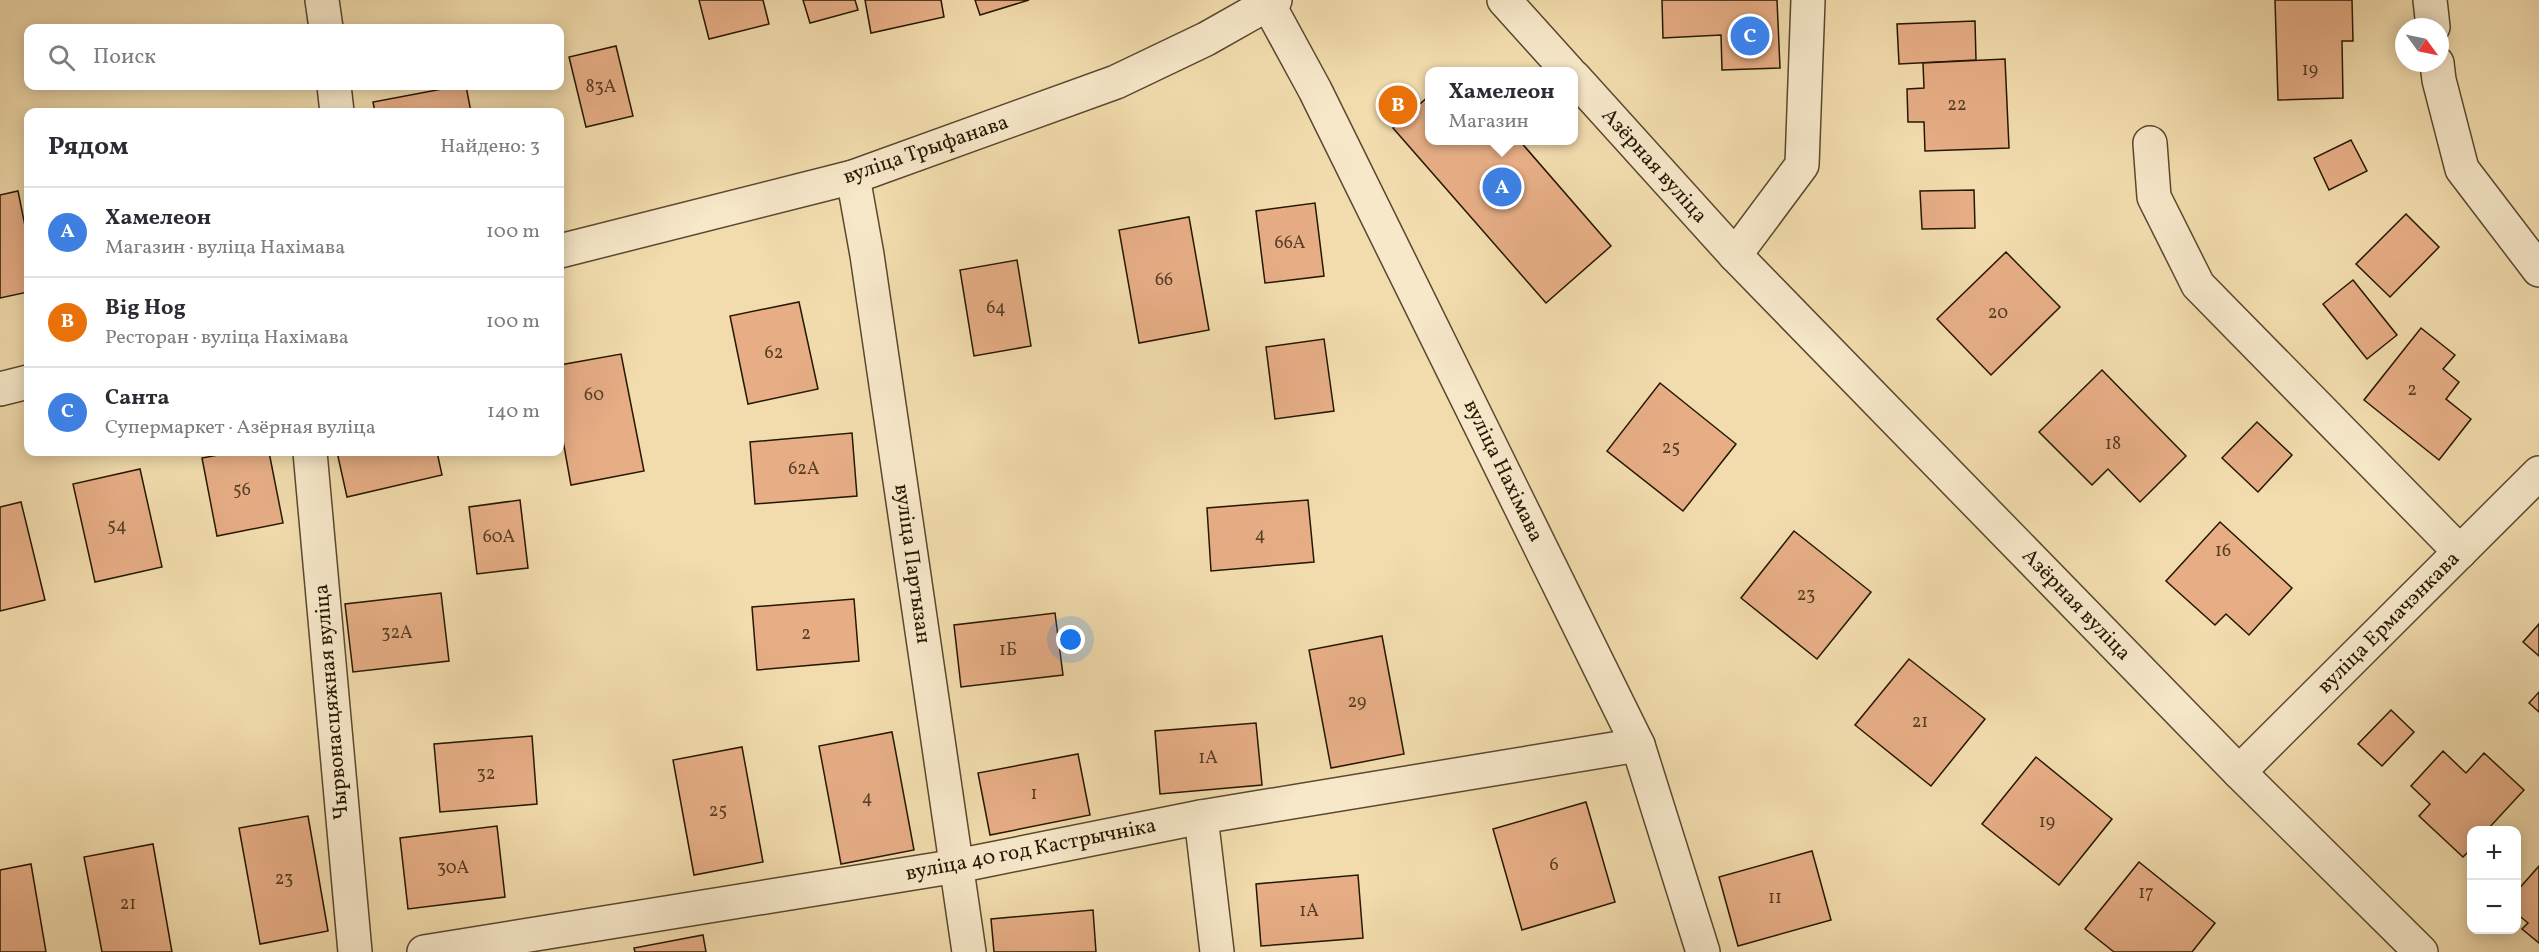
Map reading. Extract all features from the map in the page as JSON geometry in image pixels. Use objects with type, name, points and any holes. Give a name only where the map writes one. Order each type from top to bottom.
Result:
[{"type":"street","points":[[322,0],[325,24]]},
{"type":"street","points":[[1504,0],[1564,67]]},
{"type":"street","points":[[1735,255],[1802,165],[1808,0]]},
{"type":"street","points":[[2430,0],[2432,18]]},
{"type":"street","name":"вуліца Трыфанава","points":[[564,249],[853,177],[1116,82],[1270,2]]},
{"type":"street","name":"вуліца Нахімава","points":[[1270,2],[1638,745],[1703,952]]},
{"type":"street","points":[[2438,72],[2462,169],[2539,270]]},
{"type":"street","name":"Азёрная вуліца","points":[[1578,81],[1735,255],[2239,772],[2421,952]]},
{"type":"street","points":[[335,90],[337,108]]},
{"type":"street","points":[[2150,143],[2154,196],[2198,285],[2460,552]]},
{"type":"street","name":"вуліца Партызан","points":[[853,177],[867,255],[969,952]]},
{"type":"street","points":[[0,389],[24,383]]},
{"type":"street","name":"Чырвонасцяжная вуліца","points":[[310,456],[355,952]]},
{"type":"street","name":"вуліца Ермачэнкава","points":[[2239,772],[2539,473]]},
{"type":"street","name":"вуліца 40 год Кастрычніка","points":[[424,952],[957,866],[1201,817],[1638,745]]},
{"type":"street","points":[[1201,817],[1217,952]]},
{"type":"building","points":[[699,0],[763,0],[769,24],[709,39]]},
{"type":"building","points":[[803,0],[855,0],[858,10],[810,23]]},
{"type":"building","points":[[865,0],[941,0],[944,17],[871,33]]},
{"type":"building","points":[[975,0],[1029,0],[980,15]]},
{"type":"building","points":[[1662,0],[1777,0],[1780,68],[1722,70],[1721,35],[1663,38]]},
{"type":"building","points":[[2275,0],[2352,0],[2353,41],[2342,41],[2343,98],[2278,100]]},
{"type":"building","points":[[1975,21],[1976,60],[1899,64],[1897,24]]},
{"type":"building","points":[[616,46],[633,116],[586,127],[569,57]]},
{"type":"building","points":[[2005,59],[2009,148],[1925,151],[1924,122],[1908,122],[1907,89],[1924,88],[1923,63]]},
{"type":"building","points":[[437,90],[467,90],[470,108],[374,108],[373,102]]},
{"type":"building","points":[[1425,99],[1425,145],[1523,145],[1611,246],[1546,303],[1393,128]]},
{"type":"building","points":[[2351,140],[2367,171],[2329,190],[2314,158]]},
{"type":"building","points":[[1974,190],[1975,228],[1922,229],[1920,191]]},
{"type":"building","points":[[18,191],[24,221],[24,293],[0,298],[0,195]]},
{"type":"building","points":[[1315,203],[1324,276],[1265,283],[1256,211]]},
{"type":"building","points":[[2406,214],[2439,247],[2390,297],[2356,264]]},
{"type":"building","points":[[1189,217],[1209,330],[1139,343],[1119,230]]},
{"type":"building","points":[[2006,252],[2060,307],[1991,375],[1937,319]]},
{"type":"building","points":[[1017,260],[1031,346],[974,356],[960,270]]},
{"type":"building","points":[[2353,280],[2397,335],[2367,359],[2323,304]]},
{"type":"building","points":[[799,302],[818,389],[748,404],[730,316]]},
{"type":"building","points":[[2421,328],[2455,355],[2443,369],[2459,382],[2446,399],[2471,419],[2439,460],[2364,400]]},
{"type":"building","points":[[1324,339],[1334,411],[1275,419],[1266,347]]},
{"type":"building","points":[[621,354],[644,471],[571,485],[564,446],[564,364]]},
{"type":"building","points":[[2102,370],[2186,456],[2140,502],[2108,469],[2092,485],[2039,432]]},
{"type":"building","points":[[1660,383],[1736,444],[1683,511],[1607,451]]},
{"type":"building","points":[[2257,422],[2292,455],[2258,492],[2222,458]]},
{"type":"building","points":[[852,433],[857,496],[755,504],[750,442]]},
{"type":"building","points":[[270,456],[283,523],[217,536],[202,458]]},
{"type":"building","points":[[338,456],[438,456],[442,475],[347,497]]},
{"type":"building","points":[[140,469],[162,567],[95,582],[73,484]]},
{"type":"building","points":[[520,500],[528,568],[477,574],[469,507]]},
{"type":"building","points":[[1308,500],[1314,562],[1211,571],[1207,508]]},
{"type":"building","points":[[21,502],[45,600],[0,611],[0,507]]},
{"type":"building","points":[[2220,522],[2292,588],[2249,635],[2226,614],[2215,625],[2166,581]]},
{"type":"building","points":[[1794,531],[1871,592],[1817,659],[1741,598]]},
{"type":"building","points":[[441,593],[449,661],[353,672],[345,604]]},
{"type":"building","points":[[854,599],[859,661],[757,670],[752,607]]},
{"type":"building","points":[[1055,613],[1063,675],[961,687],[954,625]]},
{"type":"building","points":[[2539,624],[2539,656],[2523,642]]},
{"type":"building","points":[[1382,636],[1404,754],[1331,768],[1309,650]]},
{"type":"building","points":[[1909,659],[1985,719],[1931,786],[1855,725]]},
{"type":"building","points":[[2539,692],[2539,712],[2529,703]]},
{"type":"building","points":[[2391,710],[2414,732],[2382,766],[2358,744]]},
{"type":"building","points":[[1256,723],[1262,785],[1160,794],[1155,731]]},
{"type":"building","points":[[892,732],[914,850],[841,864],[819,746]]},
{"type":"building","points":[[532,736],[537,804],[440,812],[434,744]]},
{"type":"building","points":[[742,747],[763,862],[694,875],[673,760]]},
{"type":"building","points":[[2443,751],[2466,773],[2484,753],[2524,790],[2491,826],[2467,826],[2467,853],[2463,857],[2419,816],[2430,804],[2411,786]]},
{"type":"building","points":[[1078,754],[1090,815],[990,835],[978,773]]},
{"type":"building","points":[[2036,757],[2112,819],[2059,885],[1982,824]]},
{"type":"building","points":[[1586,802],[1615,902],[1522,930],[1493,829]]},
{"type":"building","points":[[308,816],[328,931],[260,944],[239,828]]},
{"type":"building","points":[[497,826],[505,897],[408,909],[400,838]]},
{"type":"building","points":[[153,844],[172,952],[102,952],[84,857]]},
{"type":"building","points":[[1812,851],[1831,920],[1738,946],[1719,877]]},
{"type":"building","points":[[2139,862],[2215,923],[2192,952],[2114,952],[2085,929]]},
{"type":"building","points":[[31,864],[46,952],[0,952],[0,870]]},
{"type":"building","points":[[2539,866],[2539,943],[2522,929],[2528,923],[2521,917],[2521,886]]},
{"type":"building","points":[[1358,875],[1363,938],[1261,946],[1256,884]]},
{"type":"building","points":[[1093,910],[1096,952],[994,952],[991,919]]},
{"type":"building","points":[[703,935],[706,952],[635,952],[634,948]]},
{"type":"place","name":"Санта","points":[[1750,36]]},
{"type":"place","name":"Big Hog","points":[[1398,105]]},
{"type":"place","name":"Хамелеон","points":[[1502,187]]}]
